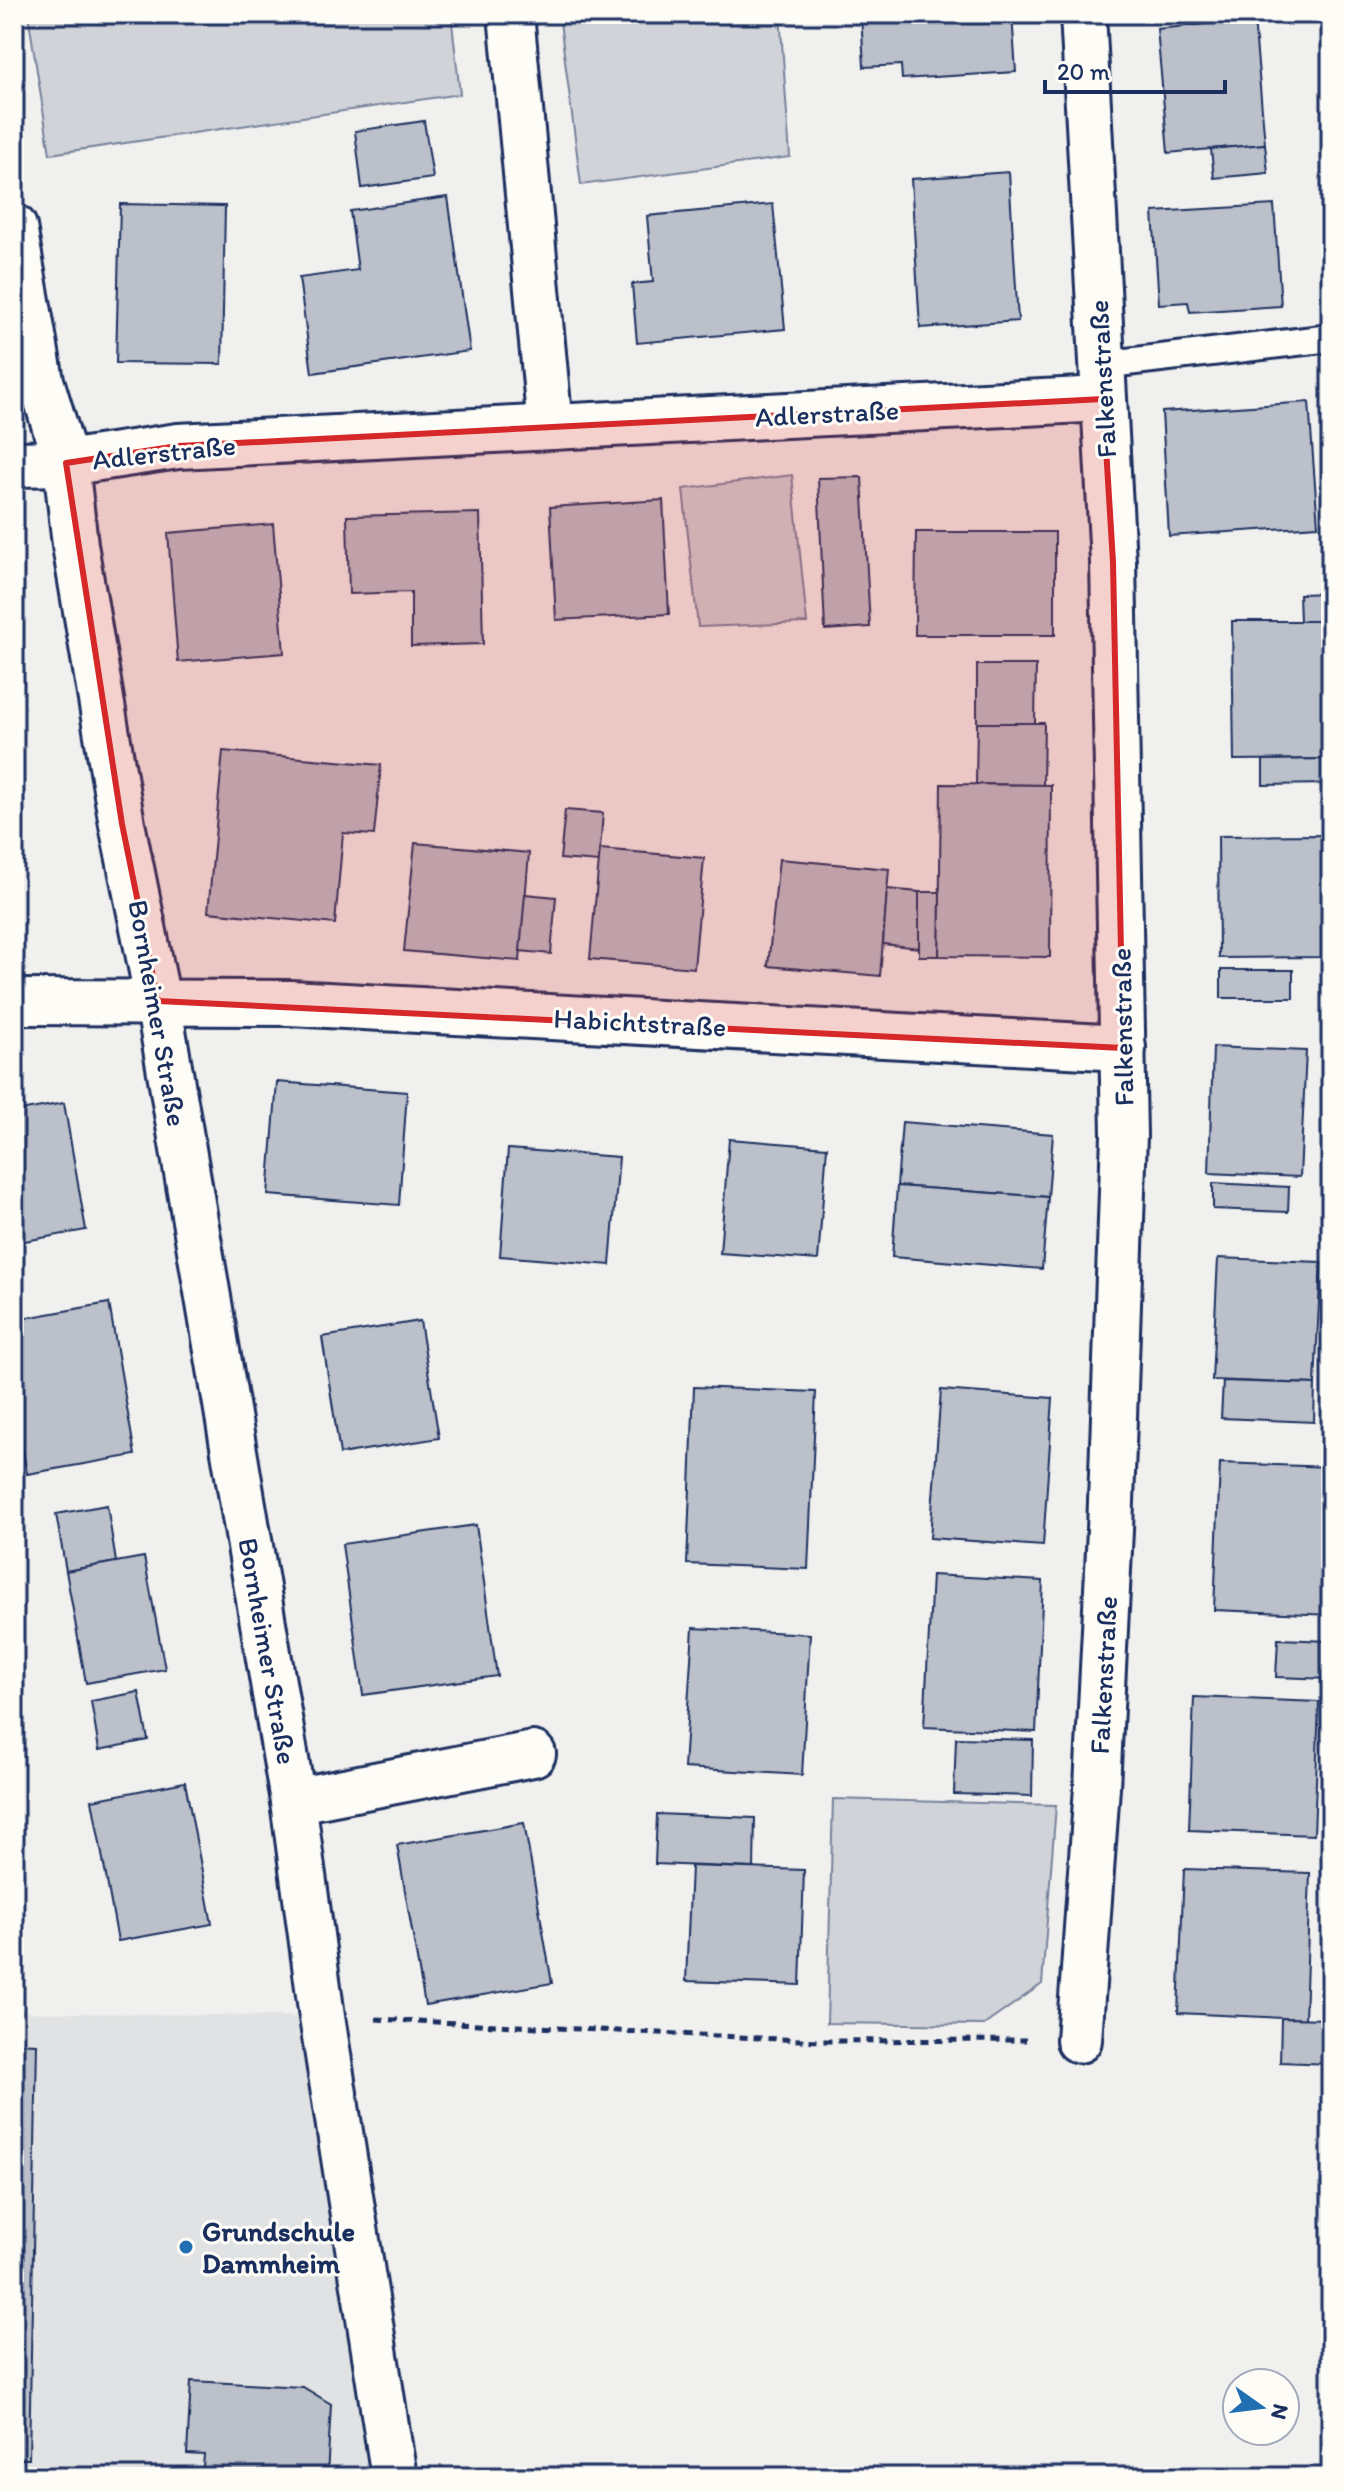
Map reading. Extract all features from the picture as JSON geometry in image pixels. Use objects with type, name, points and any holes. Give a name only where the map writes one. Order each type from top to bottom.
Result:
[{"type":"street","points":[[511,14],[550,427]]},
{"type":"street","name":"Falkenstraße","points":[[1079,2040],[1098,1771],[1110,1530],[1122,1226],[1123,1048],[1113,562],[1083,14]]},
{"type":"street","name":"Bornheimer Straße","points":[[14,227],[41,381],[66,463],[75,545],[122,824],[158,1001],[293,1801],[322,2017],[394,2477]]},
{"type":"street","name":"Adlerstraße","points":[[14,464],[66,463],[178,446],[550,427],[1102,382]]},
{"type":"street","name":"Habichtstraße","points":[[14,1002],[290,1003],[1123,1048]]},
{"type":"street","name":"Bornheimer Straße","points":[[293,1801],[533,1754]]},
{"type":"lane","points":[[1102,382],[1331,338]]},
{"type":"path","points":[[14,2012],[28,2012]]},
{"type":"path","points":[[322,2017],[820,2041],[1079,2040]]},
{"type":"highlighted area","points":[[1103,399],[1113,562],[1123,1048],[158,1001],[122,824],[66,463],[178,446]]},
{"type":"shaded area","points":[[28,14],[451,14],[460,94],[50,154]]},
{"type":"shaded area","points":[[559,14],[780,14],[790,157],[581,185]]},
{"type":"shaded area","points":[[792,475],[807,623],[698,627],[683,489]]},
{"type":"shaded area","points":[[833,1799],[1056,1805],[1042,1984],[984,2025],[827,2023]]},
{"type":"shaded area","name":"Grundschule Dammheim","points":[[14,2012],[322,2017],[394,2477],[14,2477]]},
{"type":"building","points":[[861,14],[1012,14],[1016,72],[902,79],[901,65],[864,67]]},
{"type":"building","points":[[1254,19],[1265,144],[1168,153],[1157,29]]},
{"type":"building","points":[[424,121],[433,178],[362,188],[355,131]]},
{"type":"building","points":[[1265,144],[1268,173],[1214,178],[1211,149]]},
{"type":"building","points":[[1009,172],[1018,321],[920,328],[911,179]]},
{"type":"building","points":[[448,197],[470,351],[312,373],[299,278],[358,270],[350,211]]},
{"type":"building","points":[[120,204],[225,206],[222,364],[116,363]]},
{"type":"building","points":[[773,204],[785,329],[637,343],[632,284],[653,282],[647,216]]},
{"type":"building","points":[[1274,205],[1281,306],[1190,312],[1188,302],[1159,304],[1153,212]]},
{"type":"building","points":[[1309,402],[1318,526],[1169,536],[1162,412]]},
{"type":"building","points":[[862,477],[870,627],[825,630],[818,478]]},
{"type":"building","points":[[663,500],[669,614],[556,620],[550,507]]},
{"type":"building","points":[[480,513],[483,644],[411,646],[411,592],[349,594],[347,516]]},
{"type":"building","points":[[273,524],[284,653],[178,662],[168,533]]},
{"type":"building","points":[[916,532],[1055,532],[1055,635],[915,635]]},
{"type":"building","points":[[1331,593],[1331,621],[1300,621],[1299,594]]},
{"type":"building","points":[[1232,621],[1331,621],[1331,759],[1234,760]]},
{"type":"building","points":[[977,665],[1036,665],[1035,723],[977,723]]},
{"type":"building","points":[[977,723],[1044,723],[1043,785],[976,784]]},
{"type":"building","points":[[223,751],[381,765],[374,835],[343,833],[335,924],[208,912]]},
{"type":"building","points":[[1331,759],[1331,784],[1263,785],[1263,760]]},
{"type":"building","points":[[941,784],[1051,785],[1050,957],[939,956]]},
{"type":"building","points":[[565,810],[603,813],[599,862],[560,859]]},
{"type":"building","points":[[1327,835],[1327,957],[1219,958],[1218,836]]},
{"type":"building","points":[[415,843],[529,853],[520,961],[404,951]]},
{"type":"building","points":[[600,849],[704,858],[694,968],[590,959]]},
{"type":"building","points":[[779,859],[889,869],[880,976],[768,966]]},
{"type":"building","points":[[887,889],[919,892],[919,948],[883,944]]},
{"type":"building","points":[[919,892],[940,892],[939,956],[919,956]]},
{"type":"building","points":[[525,894],[556,897],[551,954],[520,951]]},
{"type":"building","points":[[1221,970],[1293,970],[1293,998],[1221,998]]},
{"type":"building","points":[[1213,1047],[1306,1051],[1300,1177],[1209,1173]]},
{"type":"building","points":[[277,1082],[407,1092],[399,1205],[268,1195]]},
{"type":"building","points":[[64,1103],[86,1230],[14,1243],[14,1112]]},
{"type":"building","points":[[902,1122],[1053,1134],[1048,1197],[897,1186]]},
{"type":"building","points":[[729,1139],[827,1147],[818,1260],[720,1253]]},
{"type":"building","points":[[508,1149],[619,1157],[610,1265],[500,1256]]},
{"type":"building","points":[[1213,1183],[1289,1187],[1288,1212],[1213,1209]]},
{"type":"building","points":[[897,1186],[1048,1197],[1042,1269],[892,1257]]},
{"type":"building","points":[[1218,1258],[1321,1262],[1315,1384],[1212,1380]]},
{"type":"building","points":[[109,1303],[135,1455],[27,1474],[14,1399],[14,1320]]},
{"type":"building","points":[[420,1321],[439,1438],[340,1454],[322,1337]]},
{"type":"building","points":[[1223,1381],[1315,1384],[1314,1422],[1221,1418]]},
{"type":"building","points":[[694,1387],[816,1392],[808,1569],[687,1564]]},
{"type":"building","points":[[941,1390],[1053,1398],[1043,1546],[930,1538]]},
{"type":"building","points":[[1220,1463],[1331,1467],[1331,1615],[1214,1610]]},
{"type":"building","points":[[107,1505],[116,1562],[66,1571],[56,1514]]},
{"type":"building","points":[[476,1525],[497,1676],[363,1695],[342,1544]]},
{"type":"building","points":[[144,1557],[165,1669],[86,1683],[66,1571]]},
{"type":"building","points":[[932,1575],[1043,1581],[1036,1732],[924,1727]]},
{"type":"building","points":[[693,1628],[810,1634],[802,1775],[684,1768]]},
{"type":"building","points":[[1278,1639],[1331,1641],[1331,1679],[1276,1677]]},
{"type":"building","points":[[139,1692],[148,1740],[99,1750],[91,1701]]},
{"type":"building","points":[[1194,1697],[1319,1702],[1314,1835],[1189,1830]]},
{"type":"building","points":[[956,1738],[1033,1740],[1032,1796],[954,1794]]},
{"type":"building","points":[[185,1782],[212,1924],[118,1941],[92,1800]]},
{"type":"building","points":[[657,1814],[755,1818],[754,1868],[655,1864]]},
{"type":"building","points":[[524,1823],[552,1983],[425,2005],[397,1845]]},
{"type":"building","points":[[691,1866],[804,1870],[800,1985],[686,1981]]},
{"type":"building","points":[[1184,1869],[1310,1873],[1305,2019],[1178,2013]]},
{"type":"building","points":[[1281,2018],[1331,2019],[1331,2064],[1280,2062]]},
{"type":"building","points":[[14,2043],[37,2044],[29,2459],[14,2459]]},
{"type":"building","points":[[191,2381],[303,2387],[331,2404],[327,2477],[202,2477],[204,2455],[187,2454]]},
{"type":"place","name":"Grundschule Dammheim","points":[[186,2247]]}]
